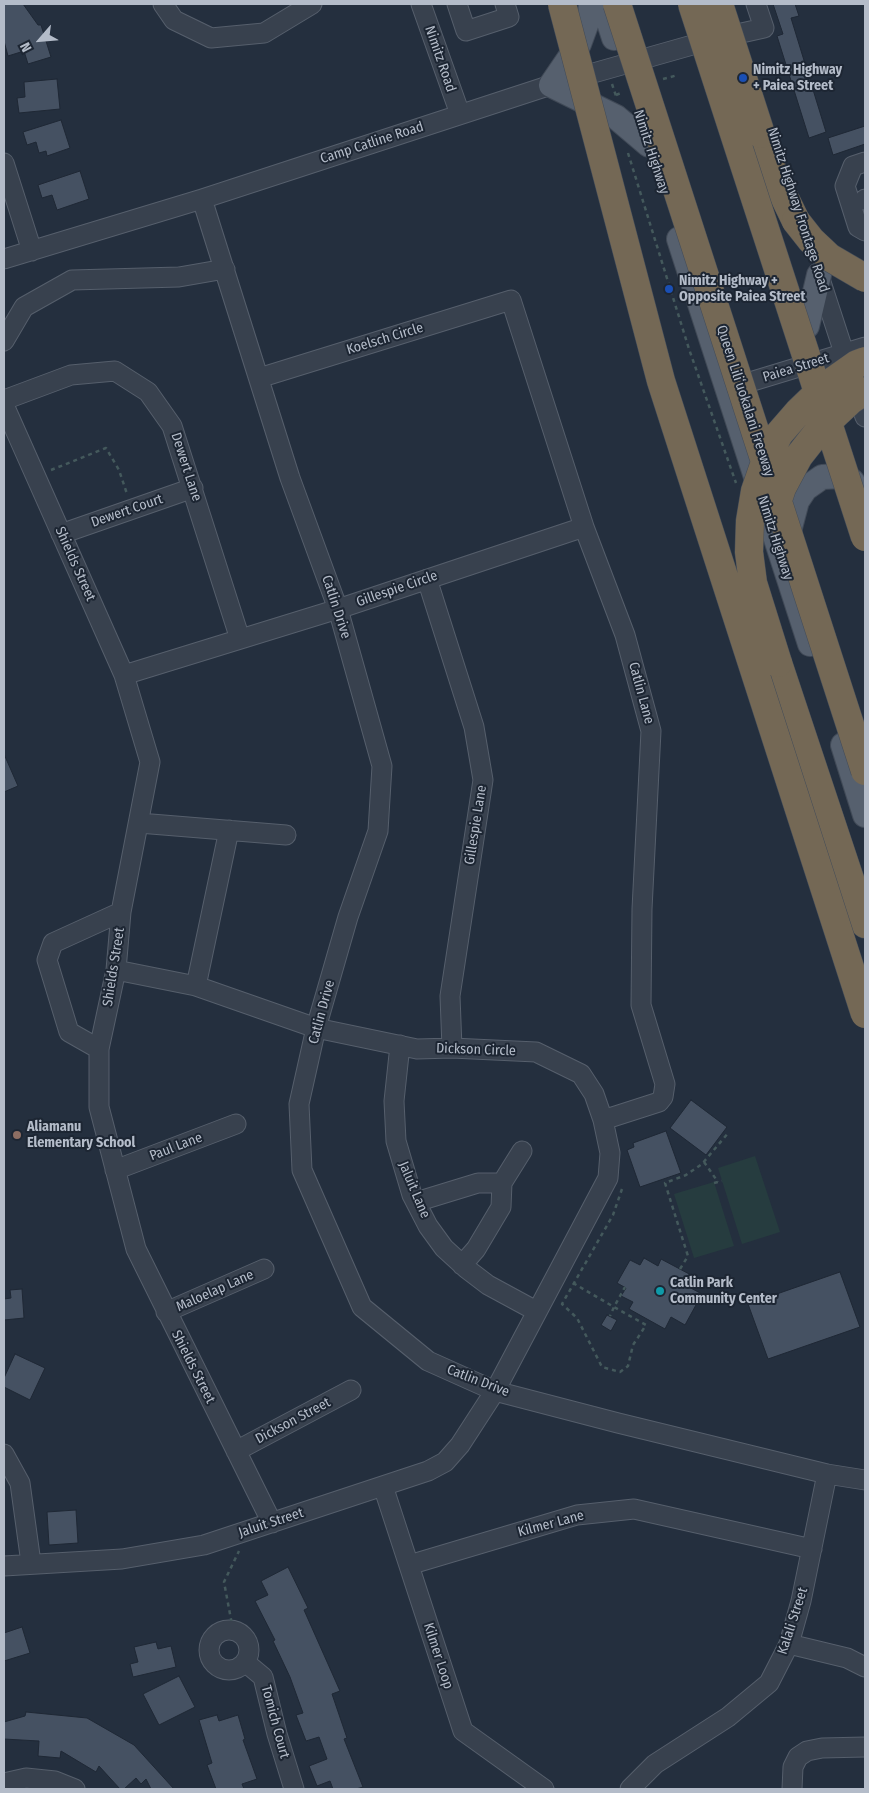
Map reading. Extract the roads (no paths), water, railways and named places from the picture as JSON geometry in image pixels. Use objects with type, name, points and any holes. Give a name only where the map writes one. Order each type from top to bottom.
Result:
[{"type":"highway","points":[[562,4],[661,381],[865,1014]]},
{"type":"highway","name":"Queen Liliʻuokalani Freeway","points":[[617,4],[865,770]]},
{"type":"highway","points":[[704,6],[784,200],[811,240],[829,257],[865,278]]},
{"type":"highway","points":[[704,6],[865,536]]},
{"type":"highway","points":[[855,357],[857,364],[824,388],[799,410],[779,434],[765,462],[756,491],[750,521],[749,552],[752,583],[865,924]]},
{"type":"highway","points":[[778,663],[766,596],[764,557],[771,522],[782,488],[799,456],[820,428],[851,400],[865,391]]},
{"type":"main road","points":[[591,4],[579,44],[551,84],[616,118],[649,145]]},
{"type":"main road","name":"Nimitz Highway","points":[[603,4],[726,390],[865,815]]},
{"type":"main road","points":[[704,6],[710,40],[820,361],[865,501]]},
{"type":"main road","points":[[807,326],[819,275]]},
{"type":"main road","points":[[782,560],[797,501],[805,489],[822,477],[842,476],[852,481],[865,501]]},
{"type":"street","points":[[163,4],[174,20],[210,38],[264,33],[312,4]]},
{"type":"street","name":"Nimitz Road","points":[[421,4],[460,114]]},
{"type":"street","points":[[457,4],[466,30],[509,17],[505,4]]},
{"type":"street","name":"Nimitz Highway Frontage Road","points":[[732,4],[819,275],[855,357],[865,416]]},
{"type":"street","name":"Camp Catline Road","points":[[4,259],[202,199],[551,84],[710,40],[742,35],[764,28],[756,4]]},
{"type":"street","points":[[865,162],[853,166],[844,186],[858,227],[865,231]]},
{"type":"street","points":[[4,163],[32,251]]},
{"type":"street","name":"Catlin Drive","points":[[202,199],[290,478],[338,609],[382,766],[378,831],[348,918],[316,1028],[299,1104],[302,1170],[362,1308],[428,1361],[496,1391],[618,1424],[827,1474],[865,1480]]},
{"type":"street","points":[[4,341],[24,307],[72,280],[179,277],[225,269]]},
{"type":"street","name":"Koelsch Circle","points":[[259,378],[511,300]]},
{"type":"street","name":"Catlin Lane","points":[[511,300],[584,527],[625,635],[652,731],[642,909],[641,1005],[665,1084],[663,1097],[659,1102],[603,1120]]},
{"type":"street","name":"Paiea Street","points":[[726,390],[820,361],[855,357],[865,347]]},
{"type":"street","name":"Dewert Lane","points":[[4,400],[71,375],[115,371],[148,392],[172,426],[240,639]]},
{"type":"street","name":"Shields Street","points":[[4,405],[124,676],[150,762],[121,912],[116,970],[99,1049],[98,1107],[136,1249],[272,1523]]},
{"type":"street","name":"Dewert Court","points":[[61,534],[193,488]]},
{"type":"street","name":"Gillespie Circle","points":[[124,676],[338,609],[584,527]]},
{"type":"street","name":"Gillespie Lane","points":[[427,579],[474,727],[483,780],[450,996],[452,1048]]},
{"type":"street","points":[[139,823],[286,835]]},
{"type":"street","points":[[196,986],[229,830]]},
{"type":"street","points":[[99,1049],[69,1032],[47,960],[54,943],[121,912]]},
{"type":"street","name":"Dickson Circle","points":[[116,970],[196,986],[316,1028],[417,1049],[452,1048],[536,1052],[581,1074],[594,1094],[603,1120],[610,1153],[608,1178],[536,1311],[496,1391]]},
{"type":"street","name":"Jaluit Lane","points":[[400,1045],[394,1101],[396,1141],[416,1202],[444,1248],[462,1265],[488,1285],[536,1311]]},
{"type":"street","name":"Paul Lane","points":[[115,1170],[236,1124]]},
{"type":"street","points":[[462,1265],[476,1249],[501,1207],[502,1183],[522,1152]]},
{"type":"street","points":[[416,1202],[478,1183],[502,1183]]},
{"type":"street","name":"Maloelap Lane","points":[[166,1312],[264,1269]]},
{"type":"street","name":"Dickson Street","points":[[236,1451],[351,1390]]},
{"type":"street","name":"Jaluit Street","points":[[4,1566],[122,1559],[204,1545],[428,1471],[445,1462],[460,1445],[496,1391]]},
{"type":"street","points":[[4,1454],[20,1483],[31,1563]]},
{"type":"street","name":"Kalali Street","points":[[630,1789],[655,1764],[728,1717],[769,1683],[788,1644],[801,1601],[827,1474]]},
{"type":"street","name":"Kilmer Loop","points":[[383,1486],[463,1731],[544,1789]]},
{"type":"street","name":"Kilmer Lane","points":[[409,1565],[577,1515],[634,1509],[812,1549]]},
{"type":"street","points":[[233,1630],[245,1639],[248,1654],[245,1662],[240,1667],[225,1670],[217,1667],[209,1654],[209,1646],[217,1633],[233,1630]]},
{"type":"street","points":[[788,1644],[847,1658],[865,1666]]},
{"type":"street","name":"Tomich Court","points":[[245,1662],[263,1677],[277,1734],[294,1789]]},
{"type":"street","points":[[792,1789],[793,1767],[798,1757],[807,1751],[822,1748],[865,1747]]},
{"type":"street","points":[[4,1783],[26,1778],[55,1782],[75,1789]]},
{"type":"place","name":"Nimitz Highway + Paiea Street","points":[[743,78]]},
{"type":"place","name":"Nimitz Highway + Opposite Paiea Street","points":[[669,289]]},
{"type":"place","name":"Aliamanu Elementary School","points":[[17,1135]]},
{"type":"place","name":"Catlin Park Community Center","points":[[660,1291]]}]
